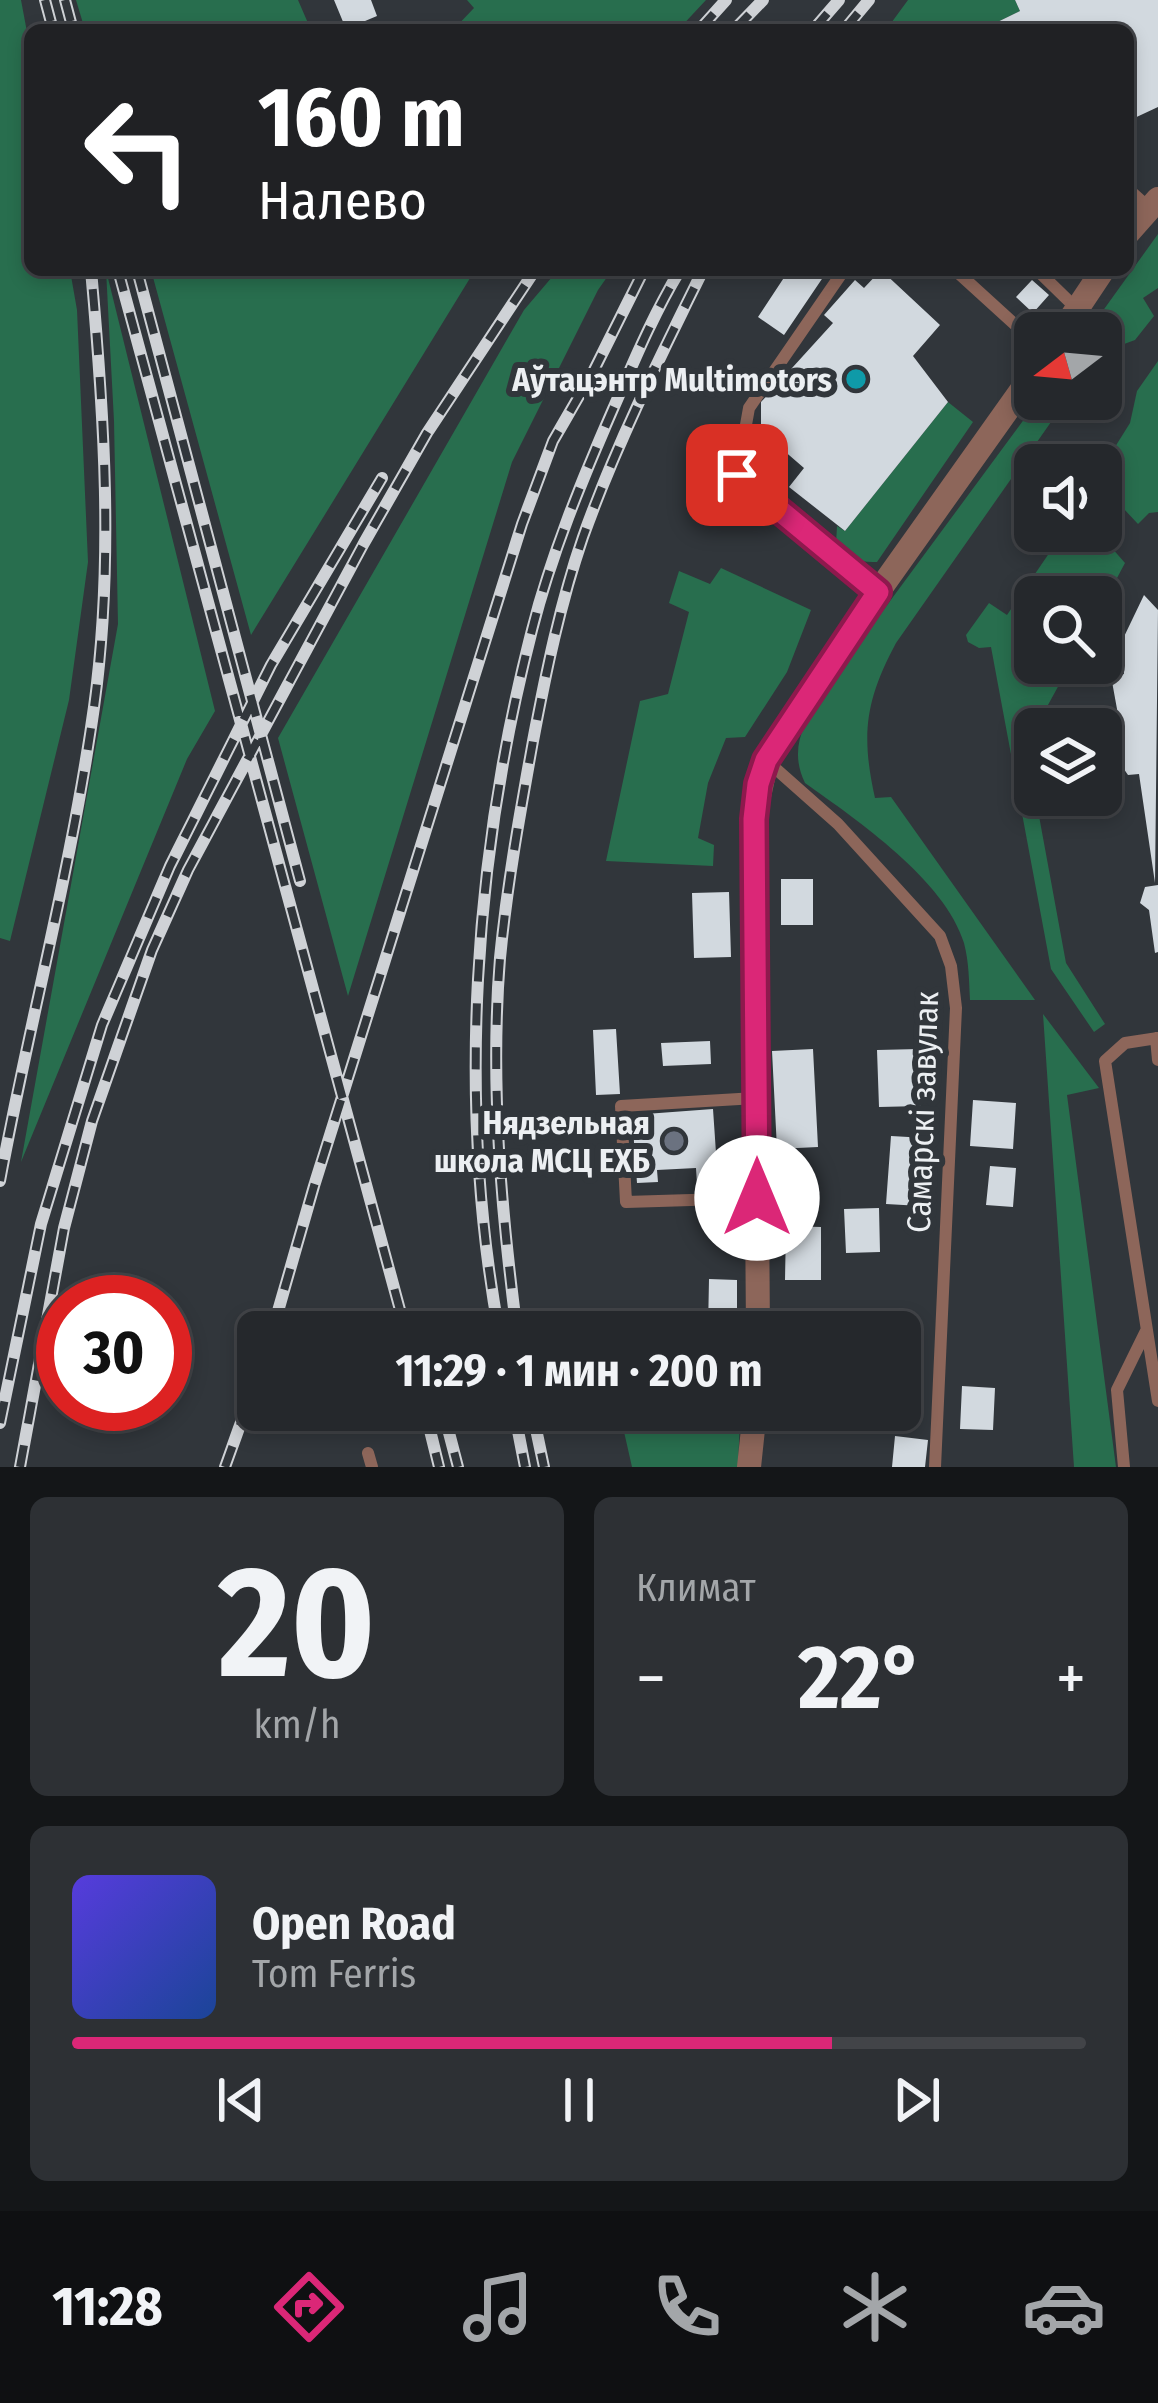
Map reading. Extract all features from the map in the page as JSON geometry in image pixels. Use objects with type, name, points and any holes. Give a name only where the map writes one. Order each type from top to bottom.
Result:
[{"type":"street","points":[[1078,310],[1099,276]]},
{"type":"street","points":[[758,1311],[754,819],[758,784],[766,760],[878,592],[1014,401]]},
{"type":"street","points":[[749,1467],[753,1431]]},
{"type":"lane","points":[[840,276],[749,408],[737,475],[878,592]]},
{"type":"lane","points":[[962,276],[1014,324]]},
{"type":"lane","points":[[1042,276],[1078,310]]},
{"type":"lane","name":"Самарскі завулак","points":[[766,760],[838,824],[916,907],[940,936],[952,966],[956,1008],[935,1467]]},
{"type":"lane","points":[[1158,1060],[1157,1038],[1125,1043],[1105,1060],[1158,1401]]},
{"type":"lane","points":[[756,1098],[621,1106],[626,1202],[757,1198]]},
{"type":"lane","points":[[1124,1467],[1117,1390],[1147,1330]]},
{"type":"green space","points":[[0,0],[21,0],[26,24],[24,276],[71,276],[77,310],[88,562],[69,700],[10,941],[0,938]]},
{"type":"green space","points":[[76,0],[298,0],[308,24],[83,24]]},
{"type":"green space","points":[[467,0],[706,0],[684,24],[459,24],[474,8]]},
{"type":"green space","points":[[908,0],[1015,0],[1020,11],[993,24],[890,24]]},
{"type":"green space","points":[[1158,234],[1158,288],[1143,298],[1154,316],[1135,340],[1122,345],[1122,312],[1102,312],[1128,276],[1134,276],[1134,267]]},
{"type":"green space","points":[[106,276],[215,711],[187,759],[21,1162],[118,624]]},
{"type":"green space","points":[[153,276],[471,276],[251,635]]},
{"type":"green space","points":[[553,276],[608,276],[512,462],[348,996],[278,738],[524,310]]},
{"type":"green space","points":[[1158,361],[1158,512],[1149,513],[1138,524],[1122,507],[1122,444],[1117,444],[1130,423],[1137,391]]},
{"type":"green space","points":[[948,402],[973,422],[877,562],[850,556],[836,544],[837,526],[845,531]]},
{"type":"green space","points":[[1024,420],[1052,420],[1036,444],[1014,444],[1014,475],[896,643],[872,701],[867,737],[875,798],[891,797],[1035,1000],[970,1000],[964,943],[938,897],[897,853],[805,783],[798,749],[820,696]]},
{"type":"green space","points":[[1050,552],[1115,552],[1125,563],[1118,576],[1034,576]]},
{"type":"green space","points":[[721,568],[811,610],[787,672],[745,737],[726,738],[708,783],[698,838],[714,845],[713,866],[606,861],[640,701],[668,694],[689,612],[669,603],[679,571],[710,584]]},
{"type":"green space","points":[[989,603],[1007,615],[1014,605],[1014,684],[1059,684],[1046,708],[1014,708],[1014,770],[991,647],[979,648],[966,635]]},
{"type":"green space","points":[[1022,816],[1039,816],[1066,963],[1105,1024],[1094,1032],[1051,969]]},
{"type":"green space","points":[[1043,1014],[1099,1088],[1067,1095],[1116,1467],[1074,1467]]},
{"type":"green space","points":[[624,1431],[739,1431],[738,1467],[632,1467]]},
{"type":"building","points":[[334,0],[371,0],[377,16],[344,24]]},
{"type":"building","points":[[1015,0],[1158,0],[1158,107],[1134,118],[1134,24],[993,24],[1020,11]]},
{"type":"building","points":[[785,276],[824,276],[784,335],[758,317]]},
{"type":"building","name":"Аўтацэнтр Multimotors","points":[[875,276],[887,276],[940,325],[913,356],[948,402],[845,531],[789,487],[804,468],[761,431],[761,402],[833,323],[824,315],[855,280],[864,288]]},
{"type":"building","points":[[1032,280],[1049,295],[1034,312],[1016,297]]},
{"type":"building","points":[[1144,595],[1158,610],[1155,883],[1139,774],[1128,775],[1122,766],[1122,708],[1117,708],[1112,684],[1122,684],[1122,641]]},
{"type":"building","points":[[781,879],[813,879],[813,925],[781,925]]},
{"type":"building","points":[[1158,885],[1155,953],[1149,910],[1140,903],[1145,887]]},
{"type":"building","points":[[729,892],[731,957],[694,958],[692,893]]},
{"type":"building","points":[[616,1029],[620,1094],[596,1095],[593,1030]]},
{"type":"building","points":[[710,1041],[711,1064],[663,1066],[661,1043]]},
{"type":"building","points":[[813,1049],[818,1147],[777,1149],[772,1051]]},
{"type":"building","points":[[919,1049],[921,1106],[879,1107],[877,1050]]},
{"type":"building","points":[[973,1100],[1016,1103],[1013,1149],[970,1146]]},
{"type":"building","name":"Нядзельная школа МСЦ ЕХБ","points":[[713,1109],[718,1182],[697,1184],[696,1168],[657,1170],[658,1182],[637,1183],[632,1115]]},
{"type":"building","points":[[891,1136],[926,1138],[921,1206],[886,1204]]},
{"type":"building","points":[[990,1166],[1016,1168],[1013,1207],[986,1205]]},
{"type":"building","points":[[879,1208],[880,1252],[846,1253],[844,1209]]},
{"type":"building","points":[[786,1226],[821,1227],[821,1280],[785,1280]]},
{"type":"building","points":[[709,1279],[737,1280],[737,1311],[708,1311]]},
{"type":"building","points":[[962,1386],[995,1388],[993,1430],[960,1429]]},
{"type":"building","points":[[895,1436],[928,1440],[925,1467],[892,1467]]},
{"type":"railway","points":[[45,0],[51,24]]},
{"type":"railway","points":[[65,0],[71,24]]},
{"type":"railway","points":[[704,24],[726,0]]},
{"type":"railway","points":[[740,24],[763,0]]},
{"type":"railway","points":[[818,24],[839,0]]},
{"type":"railway","points":[[849,24],[869,0]]},
{"type":"railway","points":[[0,1181],[74,826],[100,653],[105,488],[91,276]]},
{"type":"railway","points":[[120,276],[400,1311]]},
{"type":"railway","points":[[139,276],[300,881]]},
{"type":"railway","points":[[20,1467],[64,1228],[92,1121],[152,950],[188,870],[364,543],[427,433],[531,276]]},
{"type":"railway","points":[[278,1311],[522,524],[553,441],[641,276]]},
{"type":"railway","points":[[496,1311],[478,1157],[476,1069],[478,980],[496,802],[532,630],[558,546],[636,356],[677,276]]},
{"type":"railway","points":[[515,1311],[502,1192],[496,1051],[500,958],[523,795],[554,638],[583,537],[624,435],[700,276]]},
{"type":"railway","points":[[0,1423],[41,1224],[102,1025],[170,866],[271,665],[382,478]]},
{"type":"railway","points":[[225,1467],[238,1431]]},
{"type":"railway","points":[[430,1431],[439,1467]]},
{"type":"railway","points":[[449,1431],[458,1467]]},
{"type":"railway","points":[[518,1431],[525,1467]]},
{"type":"railway","points":[[536,1431],[544,1467]]},
{"type":"place","name":"Аўтацэнтр Multimotors","points":[[856,379]]},
{"type":"place","name":"Нядзельная школа МСЦ ЕХБ","points":[[674,1141]]},
{"type":"route","points":[[737,475],[878,592],[766,760],[758,784],[754,819],[757,1198]]}]
